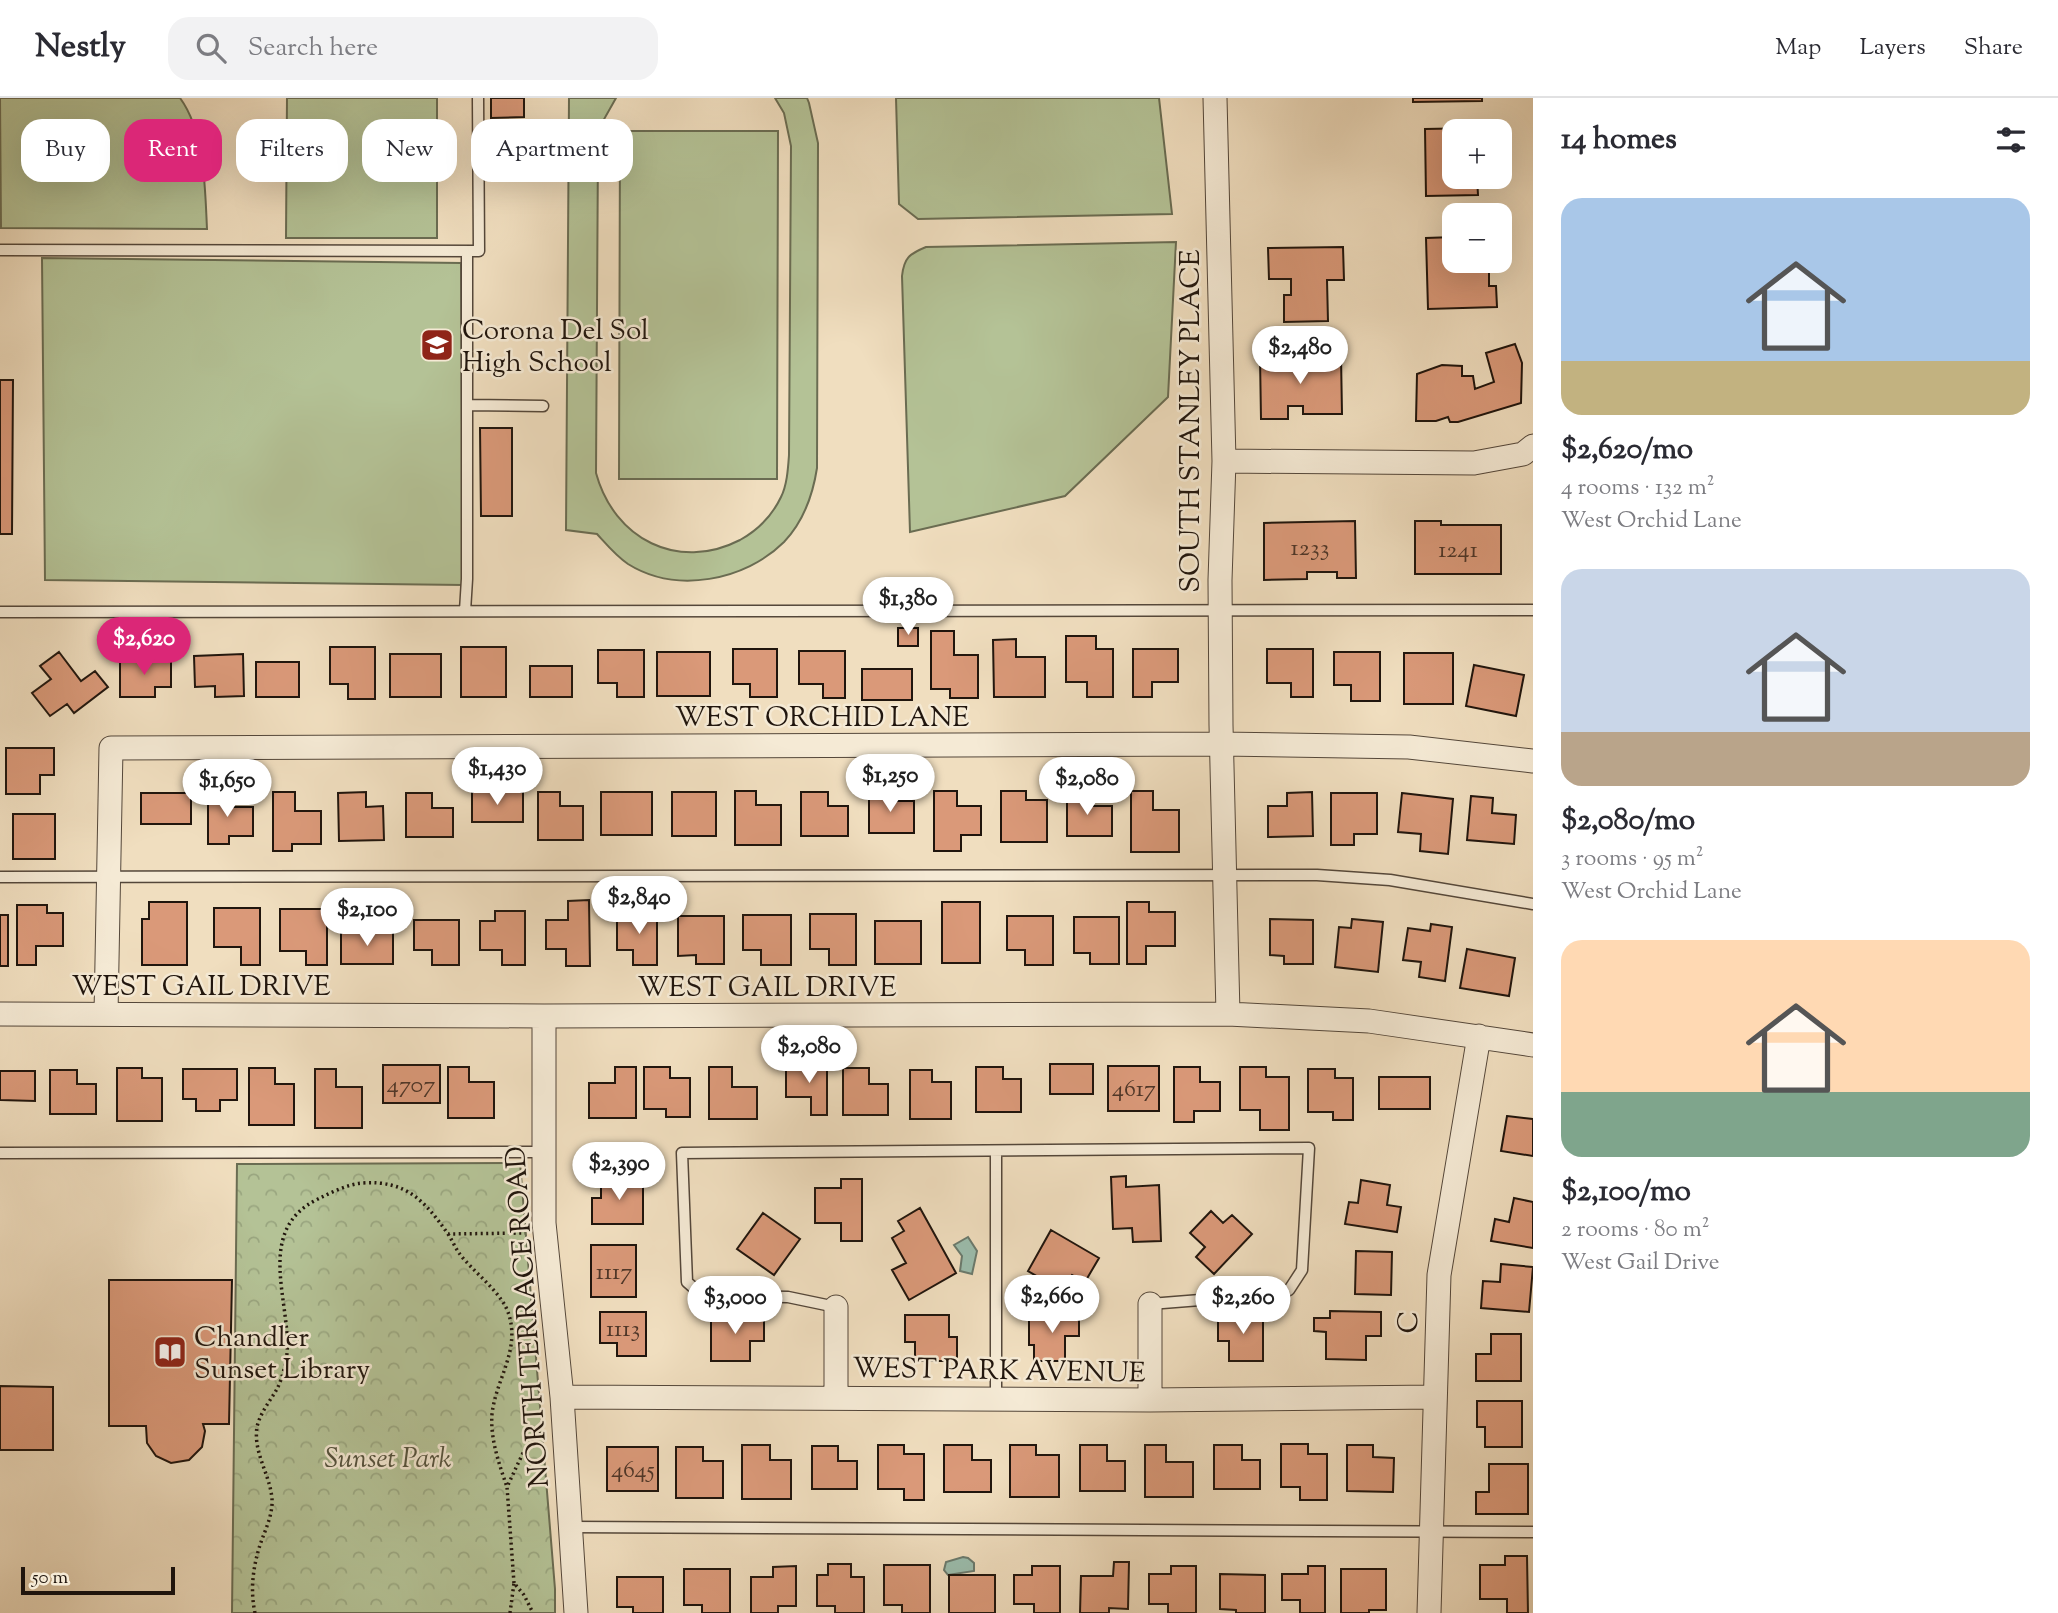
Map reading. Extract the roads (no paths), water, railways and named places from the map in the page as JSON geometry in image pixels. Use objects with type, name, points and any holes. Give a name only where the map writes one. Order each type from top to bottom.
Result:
[{"type":"street","name":"SOUTH STANLEY PLACE","points":[[1215,98],[1224,461],[1220,610],[1228,1014]]},
{"type":"street","points":[[1224,461],[1474,463],[1523,454],[1533,446]]},
{"type":"street","name":"WEST ORCHID LANE","points":[[108,878],[111,748],[1221,744],[1409,747],[1533,761]]},
{"type":"street","points":[[106,1014],[108,878]]},
{"type":"street","name":"WEST GAIL DRIVE","points":[[0,1014],[1228,1014],[1369,1021],[1533,1045]]},
{"type":"street","name":"NORTH TERRACE ROAD","points":[[544,1016],[544,1233],[562,1397],[576,1613]]},
{"type":"street","name":"C","points":[[1429,1613],[1439,1275],[1479,1036]]},
{"type":"street","points":[[1150,1304],[1150,1400]]},
{"type":"street","points":[[836,1307],[836,1397]]},
{"type":"street","name":"WEST PARK AVENUE","points":[[562,1397],[1150,1400],[1434,1397]]},
{"type":"lane","points":[[0,250],[479,251],[478,98]]},
{"type":"lane","points":[[464,611],[467,579],[467,251]]},
{"type":"lane","points":[[467,405],[543,407]]},
{"type":"lane","points":[[0,612],[1533,610]]},
{"type":"lane","points":[[0,877],[1317,875],[1390,880],[1533,904]]},
{"type":"lane","points":[[836,1307],[788,1297],[702,1295],[687,1282],[682,1153],[1309,1148],[1302,1270],[1289,1290],[1263,1295],[1150,1304]]},
{"type":"lane","points":[[996,1151],[996,1399]]},
{"type":"lane","points":[[0,1153],[542,1152]]},
{"type":"lane","points":[[569,1527],[1533,1532]]},
{"type":"place","name":"Corona Del Sol High School","points":[[437,345]]},
{"type":"place","name":"Chandler Sunset Library","points":[[170,1352]]},
{"type":"park label","name":"Sunset Park","points":[[388,1457]]}]
